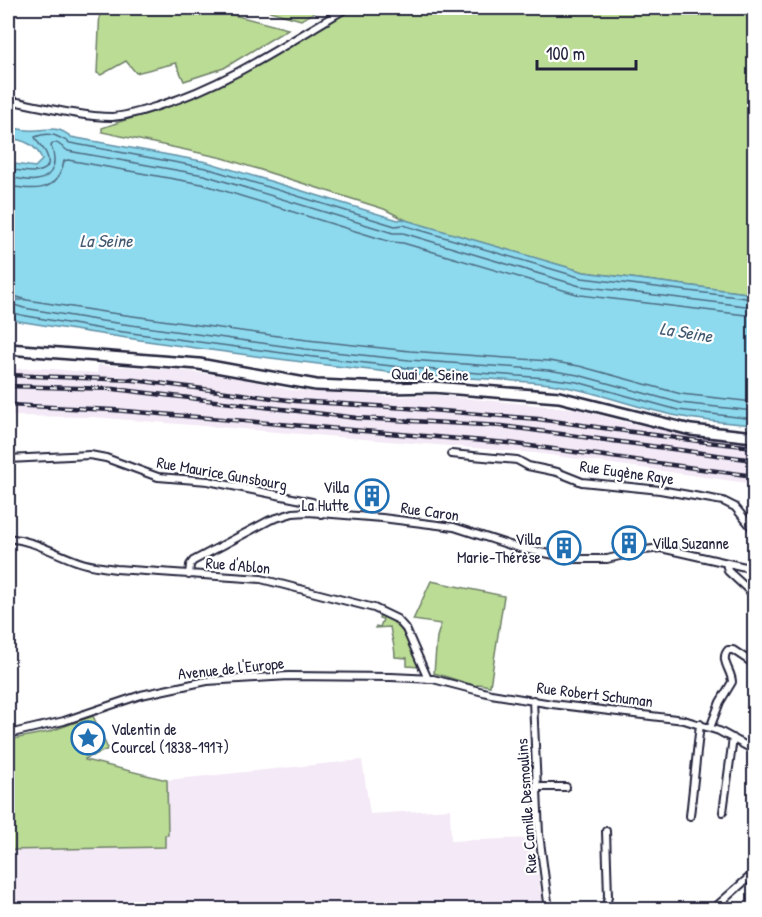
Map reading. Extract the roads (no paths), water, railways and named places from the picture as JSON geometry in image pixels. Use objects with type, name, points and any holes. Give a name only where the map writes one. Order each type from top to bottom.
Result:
[{"type":"main road","name":"Quai de Seine","points":[[8,349],[199,364],[316,385],[434,387],[559,397],[691,430],[754,437]]},
{"type":"street","points":[[8,100],[100,116],[119,116],[138,112],[175,101],[237,73],[347,8]]},
{"type":"street","name":"Rue Eugène Raye","points":[[451,454],[517,460],[528,466],[557,472],[582,482],[660,490],[723,501],[735,507],[754,530]]},
{"type":"street","name":"Rue Maurice Gunsbourg","points":[[8,459],[90,455],[106,458],[158,477],[208,481],[312,502],[318,505],[321,514]]},
{"type":"street","name":"Rue Caron","points":[[189,574],[190,565],[194,561],[270,520],[293,513],[308,512],[454,527],[519,548],[575,559],[607,559],[661,548],[753,568]]},
{"type":"street","name":"Rue d'Ablon","points":[[8,538],[41,545],[78,562],[96,566],[268,580],[385,612],[397,619],[408,632],[428,679]]},
{"type":"street","points":[[753,568],[754,554]]},
{"type":"street","points":[[726,563],[728,571],[754,595]]},
{"type":"street","points":[[710,728],[720,702],[732,682],[725,662],[725,654],[728,650],[733,651],[754,664]]},
{"type":"street","name":"Avenue de l'Europe","points":[[8,734],[64,721],[141,695],[207,681],[289,676],[428,679]]},
{"type":"street","name":"Rue Robert Schuman","points":[[428,679],[491,694],[590,709],[668,716],[700,724],[754,750]]},
{"type":"street","name":"Rue Camille Desmoulins","points":[[533,700],[539,834],[549,909]]},
{"type":"street","points":[[690,816],[700,724]]},
{"type":"street","points":[[723,812],[733,738]]},
{"type":"street","points":[[537,787],[566,786]]},
{"type":"street","points":[[605,909],[608,897],[606,831]]},
{"type":"street","points":[[712,909],[754,873]]},
{"type":"water","name":"La Seine","points":[[8,126],[25,130],[55,129],[71,137],[207,162],[398,220],[402,219],[584,272],[754,294],[754,425],[678,416],[582,390],[550,384],[423,376],[357,369],[18,321],[8,316],[8,301],[25,300],[8,298],[8,163],[35,167],[42,160],[37,150],[29,144],[8,138]]},
{"type":"railway","points":[[8,375],[134,380],[296,401],[538,419],[754,447]]},
{"type":"railway","points":[[8,386],[114,389],[357,418],[502,426],[754,460]]},
{"type":"railway","points":[[8,405],[113,410],[508,443],[754,476]]},
{"type":"place","name":"Villa La Hutte","points":[[372,496]]},
{"type":"place","name":"Villa Suzanne","points":[[629,543]]},
{"type":"place","name":"Villa Marie-Thérèse","points":[[564,548]]},
{"type":"place","name":"Valentin de Courcel (1838-1917)","points":[[88,738]]}]
